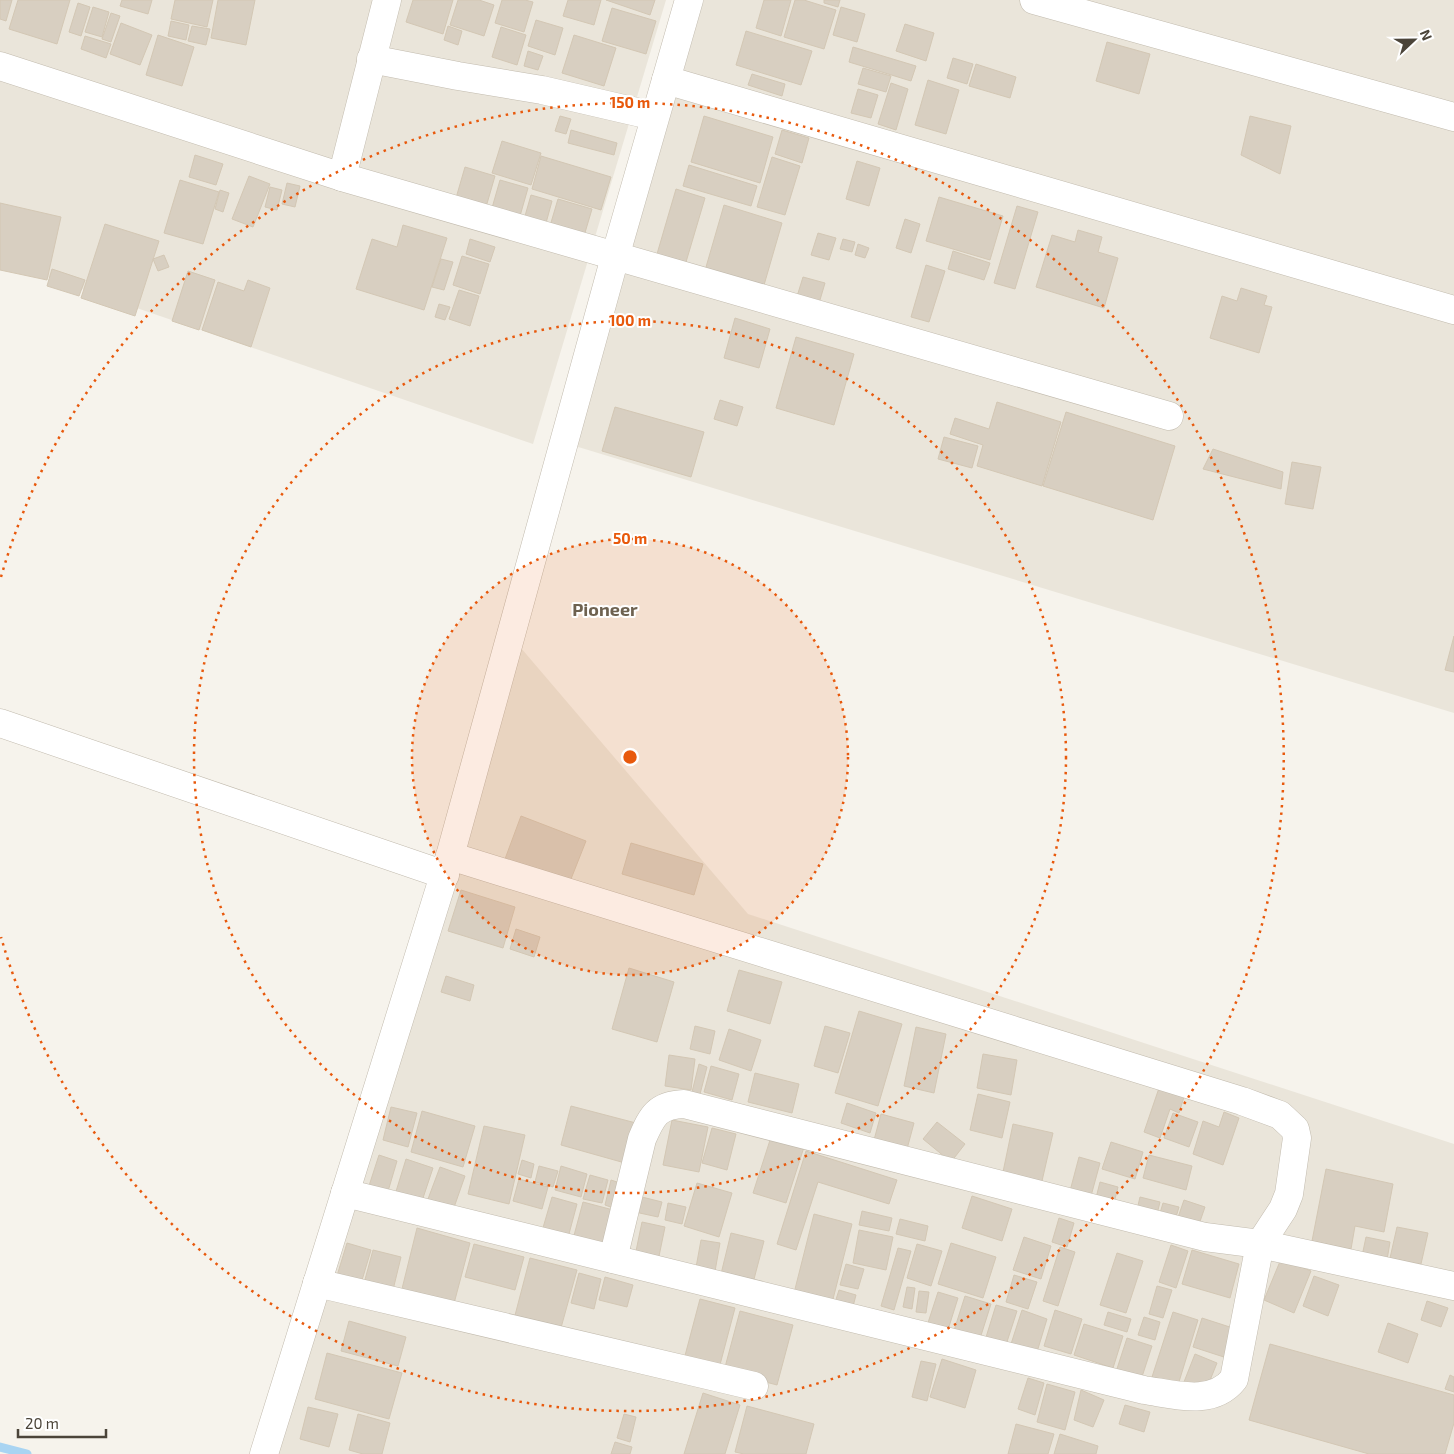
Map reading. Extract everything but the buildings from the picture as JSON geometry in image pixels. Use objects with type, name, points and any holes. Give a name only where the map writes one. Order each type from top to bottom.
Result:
[{"type":"street","points":[[342,177],[387,0]]},
{"type":"street","points":[[264,1454],[448,866],[614,257],[689,0]]},
{"type":"street","points":[[1034,0],[1454,117]]},
{"type":"street","points":[[371,59],[542,90],[654,116]]},
{"type":"street","points":[[0,66],[342,177],[1169,416]]},
{"type":"street","points":[[666,80],[1454,310]]},
{"type":"street","points":[[0,723],[448,866],[1242,1100],[1280,1115],[1295,1129],[1297,1138],[1289,1194],[1283,1209],[1260,1244],[1234,1380],[1230,1385],[1200,1398],[1144,1390],[345,1193]]},
{"type":"street","points":[[613,1259],[642,1140],[649,1122],[658,1111],[670,1105],[684,1104],[1205,1237],[1260,1244],[1454,1286]]},
{"type":"street","points":[[317,1282],[754,1386]]},
{"type":"shaded area","points":[[0,0],[666,0],[533,444],[0,261]]},
{"type":"shaded area","points":[[704,0],[1454,0],[1454,713],[575,446]]},
{"type":"shaded area","points":[[515,641],[748,914],[1454,1144],[1454,1454],[264,1454]]},
{"type":"waterway","points":[[0,1447],[27,1454]]},
{"type":"district","name":"Pioneer","points":[[605,609]]}]
